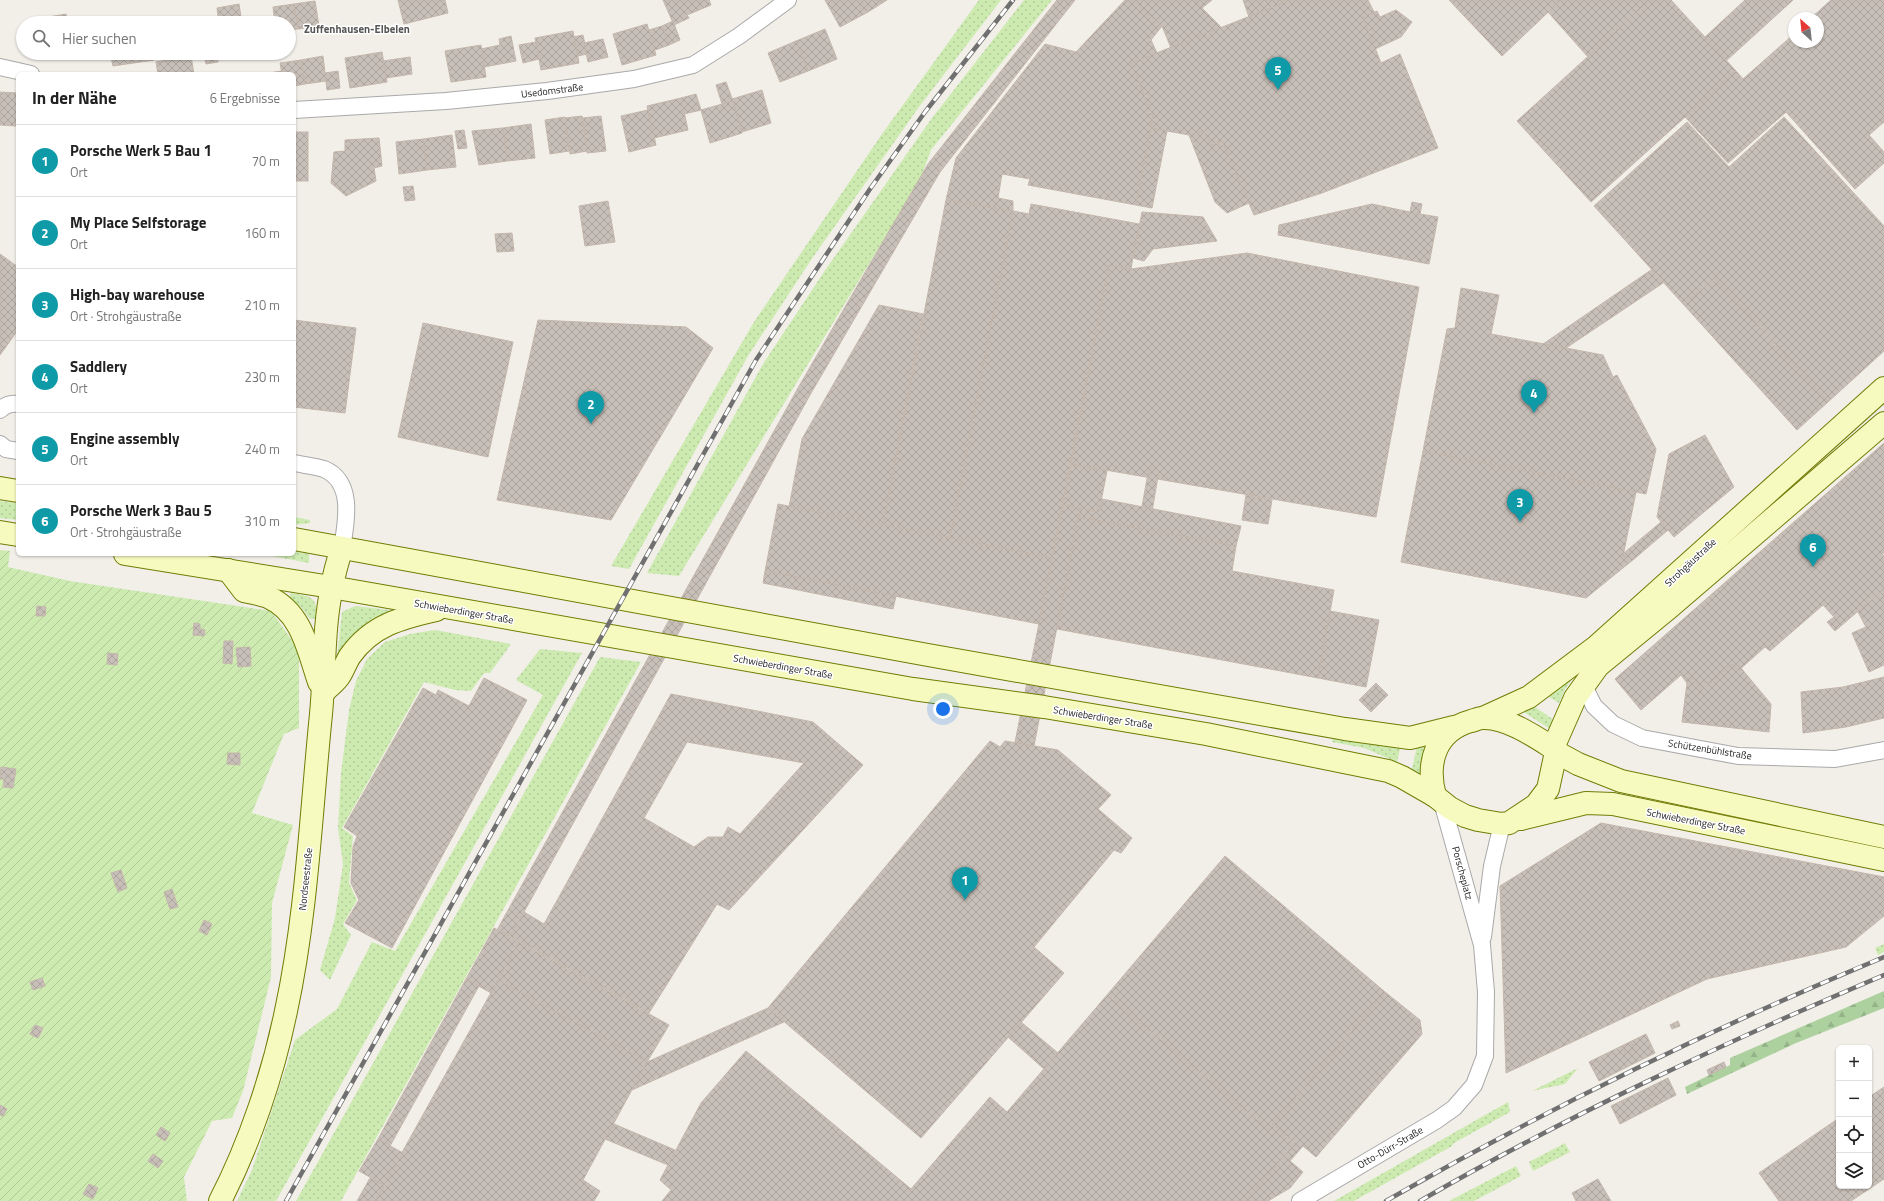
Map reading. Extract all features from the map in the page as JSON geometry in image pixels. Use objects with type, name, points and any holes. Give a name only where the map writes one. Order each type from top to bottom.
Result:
[{"type":"main road","name":"Strohgäustraße","points":[[1483,718],[1529,697],[1597,646],[1884,388]]},
{"type":"main road","name":"Strohgäustraße","points":[[1554,750],[1575,698],[1583,684],[1598,666],[1670,607],[1884,423]]},
{"type":"main road","points":[[0,488],[16,491]]},
{"type":"main road","points":[[0,532],[16,535]]},
{"type":"main road","points":[[296,539],[928,655],[1344,729],[1410,738],[1483,718],[1508,723],[1578,764],[1621,781],[1884,837]]},
{"type":"main road","name":"Nordseestraße","points":[[220,1201],[242,1154],[255,1118],[273,1060],[287,1005],[304,890],[323,693],[326,626],[331,587],[342,548]]},
{"type":"main road","name":"Schwieberdinger Straße","points":[[138,556],[331,587],[912,689],[1044,707],[1206,734],[1388,771],[1402,777],[1439,799]]},
{"type":"main road","points":[[228,570],[244,591],[267,596],[282,605],[293,615],[302,634],[323,693],[339,677],[349,656],[378,628],[404,617],[447,608]]},
{"type":"main road","name":"Porscheplatz","points":[[1439,799],[1431,781],[1434,756],[1439,744],[1454,727]]},
{"type":"main road","points":[[1439,799],[1465,816],[1478,820],[1505,823],[1536,805],[1548,789],[1554,750]]},
{"type":"main road","name":"Schwieberdinger Straße","points":[[1505,823],[1586,803],[1613,804],[1884,860]]},
{"type":"street","name":"Usedomstraße","points":[[296,110],[446,102],[547,91],[634,79],[693,65],[739,36],[788,0]]},
{"type":"street","points":[[0,67],[22,72]]},
{"type":"street","points":[[0,410],[4,407],[16,404]]},
{"type":"street","points":[[0,444],[6,449],[16,451]]},
{"type":"street","points":[[296,463],[324,469],[334,474],[340,483],[346,500],[347,513],[342,548]]},
{"type":"street","name":"Schützenbühlstraße","points":[[1583,684],[1594,706],[1613,724],[1642,738],[1738,756],[1835,759],[1884,750]]},
{"type":"street","name":"Porscheplatz","points":[[1439,799],[1482,945],[1486,992],[1486,1056],[1474,1085]]},
{"type":"street","name":"Porscheplatz","points":[[1482,945],[1492,866],[1505,823]]},
{"type":"street","name":"Otto-Dürr-Straße","points":[[1300,1201],[1437,1120],[1454,1108],[1474,1085]]},
{"type":"green space","points":[[979,0],[1001,0],[919,107],[811,260],[748,356],[629,569],[611,566],[754,322],[882,134]]},
{"type":"green space","points":[[1024,0],[1052,0],[931,150],[920,180],[679,576],[647,573],[763,364],[826,269],[932,118]]},
{"type":"green space","points":[[0,501],[16,503],[16,520],[0,518]]},
{"type":"green space","points":[[296,517],[310,520],[310,523],[296,525]]},
{"type":"green space","points":[[0,550],[10,551],[8,567],[70,581],[271,611],[299,650],[299,728],[284,734],[252,813],[293,825],[272,903],[271,977],[243,1091],[232,1118],[212,1121],[184,1177],[187,1201],[0,1201]]},
{"type":"green space","points":[[296,551],[309,554],[309,563],[272,556],[296,556]]},
{"type":"green space","points":[[291,593],[311,598],[316,605],[318,618],[310,619],[301,607],[289,598]]},
{"type":"green space","points":[[355,606],[389,610],[388,614],[337,658],[342,612]]},
{"type":"green space","points":[[435,630],[511,644],[490,673],[484,673],[471,691],[455,690],[424,682],[342,828],[353,836],[349,883],[357,900],[343,924],[351,935],[330,980],[320,970],[335,918],[343,864],[338,828],[341,773],[349,710],[356,681],[367,659],[385,642],[410,634]]},
{"type":"green space","points":[[540,649],[582,653],[276,1201],[237,1201],[252,1170],[295,1040],[337,1009],[372,942],[395,951],[543,695],[516,680]]},
{"type":"green space","points":[[600,657],[641,662],[341,1201],[296,1201]]},
{"type":"green space","points":[[1576,673],[1565,689],[1559,703],[1544,694]]},
{"type":"green space","points":[[1529,703],[1554,720],[1553,731],[1519,709]]},
{"type":"green space","points":[[1333,737],[1401,744],[1397,762],[1364,748],[1332,742]]},
{"type":"green space","points":[[1429,740],[1422,775],[1412,769],[1418,742]]},
{"type":"green space","points":[[1884,944],[1884,952],[1878,955],[1875,948]]},
{"type":"green space","points":[[1884,991],[1884,1008],[1796,1043],[1687,1094],[1685,1087],[1730,1065],[1730,1058]]},
{"type":"green space","points":[[1578,1068],[1565,1084],[1532,1091]]},
{"type":"green space","points":[[1508,1102],[1510,1112],[1454,1143],[1452,1146],[1354,1201],[1334,1201]]},
{"type":"green space","points":[[1565,1143],[1570,1152],[1533,1171],[1529,1162]]},
{"type":"green space","points":[[1516,1166],[1521,1176],[1474,1201],[1449,1201]]},
{"type":"building","points":[[398,0],[445,0],[448,13],[404,24]]},
{"type":"building","points":[[663,0],[709,0],[711,5],[687,15],[689,18],[674,25]]},
{"type":"building","points":[[825,0],[861,0],[868,12],[840,27]]},
{"type":"building","points":[[861,0],[887,0],[868,12]]},
{"type":"building","points":[[1057,0],[1075,0],[940,172],[810,395],[510,936],[497,930],[798,388],[928,164]]},
{"type":"building","points":[[1125,0],[1133,0],[1162,26],[1151,40],[1157,53],[1131,63],[1153,116],[1136,205],[1028,185],[1030,179],[1002,174],[998,198],[1013,201],[1013,211],[946,200],[956,158],[1045,44],[1076,52]]},
{"type":"building","points":[[1133,0],[1194,0],[1222,28],[1171,48],[1162,26]]},
{"type":"building","points":[[1194,0],[1212,0],[1202,8]]},
{"type":"building","points":[[1243,0],[1291,0],[1249,17]]},
{"type":"building","points":[[1291,0],[1368,0],[1374,12],[1363,17],[1381,63],[1400,54],[1438,148],[1322,193],[1254,215],[1222,141],[1211,146],[1204,131],[1189,135],[1151,128],[1153,116],[1131,63]]},
{"type":"building","points":[[1449,0],[1561,0],[1502,56]]},
{"type":"building","points":[[1561,0],[1650,0],[1588,57],[1548,12]]},
{"type":"building","points":[[1650,0],[1671,0],[1736,71],[1591,202],[1517,121]]},
{"type":"building","points":[[1745,0],[1793,0],[1726,61],[1705,37]]},
{"type":"building","points":[[1831,0],[1884,0],[1884,122],[1869,135],[1884,152],[1884,163],[1855,189],[1786,112],[1728,163],[1685,117],[1736,71],[1743,79],[1788,39],[1788,48],[1824,48],[1824,12],[1818,12]]},
{"type":"building","points":[[315,1],[319,26],[298,29],[294,4]]},
{"type":"building","points":[[239,4],[241,16],[218,16],[217,8]]},
{"type":"building","points":[[294,4],[296,16],[274,16],[273,7]]},
{"type":"building","points":[[1396,10],[1412,22],[1401,37],[1375,49],[1363,17],[1377,11],[1380,17]]},
{"type":"building","points":[[66,14],[66,16],[54,16]]},
{"type":"building","points":[[296,16],[298,29],[296,29]]},
{"type":"building","points":[[673,21],[680,40],[669,45],[662,26]]},
{"type":"building","points":[[647,24],[656,55],[622,65],[613,34]]},
{"type":"building","points":[[662,26],[669,45],[655,50],[649,30]]},
{"type":"building","points":[[825,29],[837,59],[808,71],[796,41]]},
{"type":"building","points":[[573,31],[579,63],[541,70],[535,38]]},
{"type":"building","points":[[583,35],[587,54],[578,56],[574,37]]},
{"type":"building","points":[[511,36],[516,61],[484,67],[481,49],[500,45],[499,39]]},
{"type":"building","points":[[603,39],[608,57],[588,62],[584,43]]},
{"type":"building","points":[[796,41],[808,71],[780,82],[768,53]]},
{"type":"building","points":[[536,42],[539,59],[523,63],[519,45]]},
{"type":"building","points":[[481,45],[486,77],[451,82],[445,51]]},
{"type":"building","points":[[382,52],[387,82],[350,88],[345,58]]},
{"type":"building","points":[[323,56],[326,81],[305,84],[301,60]]},
{"type":"building","points":[[410,57],[412,74],[386,78],[383,61]]},
{"type":"building","points":[[112,60],[154,60],[113,66]]},
{"type":"building","points":[[168,60],[192,60],[194,72],[158,72],[156,62]]},
{"type":"building","points":[[205,60],[218,60],[218,62],[206,64]]},
{"type":"building","points":[[301,60],[305,84],[296,86],[296,72],[282,72],[280,63]]},
{"type":"building","points":[[338,71],[340,88],[327,90],[325,73]]},
{"type":"building","points":[[726,82],[733,101],[722,104],[716,85]]},
{"type":"building","points":[[762,90],[771,123],[742,132],[732,99]]},
{"type":"building","points":[[0,92],[16,93],[16,126],[0,125]]},
{"type":"building","points":[[696,94],[701,110],[684,114],[681,98]]},
{"type":"building","points":[[681,98],[688,130],[654,138],[647,106]]},
{"type":"building","points":[[733,101],[742,133],[710,143],[701,110]]},
{"type":"building","points":[[648,110],[656,145],[629,152],[621,116]]},
{"type":"building","points":[[582,116],[587,151],[570,154],[565,118]]},
{"type":"building","points":[[601,116],[606,151],[587,153],[583,118]]},
{"type":"building","points":[[565,117],[569,151],[550,154],[545,120]]},
{"type":"building","points":[[1784,117],[1884,226],[1884,351],[1828,402],[1715,278],[1684,305],[1594,206],[1687,122],[1729,167]]},
{"type":"building","points":[[531,124],[535,158],[507,161],[503,128]]},
{"type":"building","points":[[503,128],[507,161],[479,165],[472,131]]},
{"type":"building","points":[[1151,128],[1167,131],[1152,208],[1136,205]]},
{"type":"building","points":[[464,130],[467,148],[458,149],[455,131]]},
{"type":"building","points":[[1204,131],[1211,146],[1222,141],[1249,203],[1227,213],[1215,202],[1189,135]]},
{"type":"building","points":[[296,132],[308,132],[308,181],[296,181]]},
{"type":"building","points":[[452,135],[456,167],[427,170],[423,139]]},
{"type":"building","points":[[379,138],[382,166],[374,168],[376,181],[346,196],[331,183],[334,152],[345,151],[345,140]]},
{"type":"building","points":[[423,139],[427,170],[399,174],[396,142]]},
{"type":"building","points":[[413,186],[415,200],[405,201],[403,187]]},
{"type":"building","points":[[946,200],[1013,211],[950,538],[883,525]]},
{"type":"building","points":[[608,201],[615,242],[585,246],[579,206]]},
{"type":"building","points":[[1412,202],[1422,204],[1420,214],[1438,217],[1429,264],[1278,235],[1279,225],[1372,204],[1410,212]]},
{"type":"building","points":[[1031,204],[1139,224],[1131,269],[1109,265],[1052,558],[950,538],[1013,211],[1029,214]]},
{"type":"building","points":[[1142,212],[1203,217],[1217,241],[1153,249],[1144,261],[1133,258]]},
{"type":"building","points":[[512,233],[514,251],[497,252],[495,234]]},
{"type":"building","points":[[1247,253],[1419,287],[1376,517],[1071,464],[1109,265],[1131,269]]},
{"type":"building","points":[[0,254],[16,266],[16,333],[0,355]]},
{"type":"building","points":[[1651,270],[1663,283],[1566,348],[1543,344]]},
{"type":"building","points":[[1715,278],[1828,402],[1797,430],[1684,305]]},
{"type":"building","points":[[1461,288],[1499,295],[1491,334],[1603,355],[1613,377],[1617,375],[1656,449],[1646,494],[1423,451],[1447,329],[1455,328]]},
{"type":"building","points":[[879,305],[923,314],[883,525],[789,507],[802,439]]},
{"type":"building","points":[[296,320],[356,328],[345,413],[296,407]]},
{"type":"building","points":[[538,320],[686,327],[713,348],[611,520],[497,500]]},
{"type":"building","points":[[423,323],[513,342],[488,457],[398,437]]},
{"type":"building","points":[[1705,435],[1734,487],[1674,537],[1657,517],[1669,454]]},
{"type":"building","points":[[1884,443],[1884,553],[1882,554],[1884,556],[1884,589],[1835,631],[1827,622],[1834,617],[1823,605],[1770,651],[1765,647],[1738,671],[1732,664],[1703,689],[1693,678],[1687,683],[1681,675],[1641,710],[1615,679]]},
{"type":"building","points":[[1423,451],[1636,492],[1623,556],[1634,559],[1586,598],[1401,562]]},
{"type":"building","points":[[1071,464],[1107,471],[1099,512],[1063,505]]},
{"type":"building","points":[[1149,468],[1159,470],[1149,530],[1138,528]]},
{"type":"building","points":[[1246,495],[1272,500],[1268,524],[1242,520]]},
{"type":"building","points":[[1102,499],[1241,526],[1236,546],[1078,517],[1080,508],[1099,512]]},
{"type":"building","points":[[778,504],[1052,558],[1039,624],[765,571]]},
{"type":"building","points":[[1063,505],[1080,508],[1034,746],[1015,742]]},
{"type":"building","points":[[1078,517],[1236,546],[1232,571],[1334,590],[1318,678],[1057,629]]},
{"type":"building","points":[[1661,522],[1668,530],[1634,559],[1623,556],[1624,553]]},
{"type":"building","points":[[765,571],[896,596],[893,609],[763,583]]},
{"type":"building","points":[[1884,589],[1884,665],[1869,672],[1852,633],[1866,627],[1858,612]]},
{"type":"building","points":[[37,606],[46,607],[45,616],[36,616]]},
{"type":"building","points":[[1330,611],[1379,620],[1366,687],[1318,678]]},
{"type":"building","points":[[194,623],[200,624],[200,629],[205,630],[204,636],[193,635]]},
{"type":"building","points":[[224,641],[233,641],[232,664],[223,663]]},
{"type":"building","points":[[250,647],[251,666],[238,667],[236,648]]},
{"type":"building","points":[[108,653],[118,654],[117,665],[107,664]]},
{"type":"building","points":[[1732,664],[1738,671],[1741,668],[1771,704],[1769,732],[1682,722],[1687,683],[1693,678],[1703,689]]},
{"type":"building","points":[[1884,677],[1884,718],[1846,727],[1803,733],[1801,692],[1843,687]]},
{"type":"building","points":[[484,678],[527,700],[392,948],[345,923],[359,900],[351,883],[353,847],[357,836],[344,827],[423,688],[436,695],[438,690],[469,706]]},
{"type":"building","points":[[1376,683],[1388,695],[1371,712],[1359,700]]},
{"type":"building","points":[[671,694],[813,722],[863,765],[729,910],[717,904],[649,1013],[510,936],[524,912],[544,924]],"holes":[[[687,742],[804,763],[740,834],[728,827],[723,837],[708,837],[694,847],[644,818]]]},
{"type":"building","points":[[990,741],[1000,747],[1005,741],[1058,750],[1111,795],[1098,809],[1132,838],[1121,853],[1114,850],[1034,947],[1064,973],[921,1138],[768,1008]]},
{"type":"building","points":[[228,753],[240,753],[240,765],[227,764]]},
{"type":"building","points":[[1,767],[16,769],[13,788],[3,787],[4,779],[0,779]]},
{"type":"building","points":[[1601,823],[1884,877],[1884,916],[1846,947],[1707,979],[1506,1073],[1500,886]]},
{"type":"building","points":[[1225,856],[1385,992],[1269,1130],[1107,995]]},
{"type":"building","points":[[121,870],[127,888],[118,892],[111,873]]},
{"type":"building","points":[[172,889],[178,907],[170,909],[164,892]]},
{"type":"building","points":[[204,920],[212,924],[207,935],[199,931]]},
{"type":"building","points":[[494,928],[519,942],[491,993],[466,979]]},
{"type":"building","points":[[519,942],[669,1025],[647,1062],[498,980]]},
{"type":"building","points":[[42,978],[45,986],[33,990],[30,982]]},
{"type":"building","points":[[466,979],[479,986],[390,1146],[378,1139]]},
{"type":"building","points":[[498,980],[647,1062],[583,1180],[600,1191],[594,1201],[375,1201]]},
{"type":"building","points":[[1385,992],[1420,1020],[1422,1034],[1316,1157],[1303,1146],[1290,1161],[1303,1172],[1290,1188],[1268,1201],[1245,1201],[1295,1143],[1273,1124]]},
{"type":"building","points":[[1107,995],[1269,1130],[1273,1124],[1295,1143],[1245,1201],[662,1201],[671,1190],[660,1180],[701,1103],[746,1051],[911,1189],[990,1097],[1007,1112]]},
{"type":"building","points":[[768,1008],[784,1022],[632,1090],[647,1062]]},
{"type":"building","points":[[1678,1021],[1680,1026],[1672,1029],[1670,1025]]},
{"type":"building","points":[[1021,1022],[1058,1053],[1044,1069],[1008,1037]]},
{"type":"building","points":[[35,1025],[43,1028],[38,1038],[30,1034]]},
{"type":"building","points":[[1646,1034],[1655,1053],[1599,1081],[1589,1062]]},
{"type":"building","points":[[1631,1042],[1635,1050],[1626,1054],[1622,1046]]},
{"type":"building","points":[[1724,1062],[1726,1067],[1709,1075],[1707,1070]]},
{"type":"building","points":[[1668,1078],[1676,1095],[1620,1124],[1611,1106]]},
{"type":"building","points":[[1884,1087],[1884,1179],[1872,1187],[1872,1117],[1872,1095]]},
{"type":"building","points":[[1656,1093],[1660,1101],[1652,1105],[1648,1097]]},
{"type":"building","points":[[0,1105],[7,1109],[3,1116],[0,1115]]},
{"type":"building","points":[[1836,1120],[1836,1189],[1869,1189],[1851,1201],[1779,1201],[1759,1173]]},
{"type":"building","points":[[614,1124],[675,1150],[668,1165],[605,1139]]},
{"type":"building","points":[[161,1127],[170,1133],[165,1141],[156,1135]]},
{"type":"building","points":[[378,1139],[403,1153],[384,1185],[359,1171]]},
{"type":"building","points":[[153,1154],[163,1161],[158,1168],[148,1161]]},
{"type":"building","points":[[370,1178],[384,1185],[375,1201],[357,1201]]},
{"type":"building","points":[[1598,1179],[1611,1201],[1576,1201],[1572,1193]]},
{"type":"building","points":[[89,1184],[98,1188],[93,1199],[83,1194]]},
{"type":"railway","points":[[286,1201],[756,360],[870,189],[925,112],[1013,0]]},
{"type":"railway","points":[[1386,1201],[1507,1134],[1631,1071],[1757,1012],[1884,957]]},
{"type":"railway","points":[[1420,1201],[1476,1169],[1590,1109],[1766,1026],[1884,975]]},
{"type":"place","name":"Engine assembly","points":[[1278,90]]},
{"type":"place","name":"Saddlery","points":[[1534,413]]},
{"type":"place","name":"My Place Selfstorage","points":[[591,424]]},
{"type":"place","name":"High-bay warehouse","points":[[1520,522]]},
{"type":"place","name":"Porsche Werk 3 Bau 5","points":[[1813,567]]},
{"type":"place","name":"Porsche Werk 5 Bau 1","points":[[965,900]]},
{"type":"district","name":"Zuffenhausen-Elbelen","points":[[357,29]]}]
